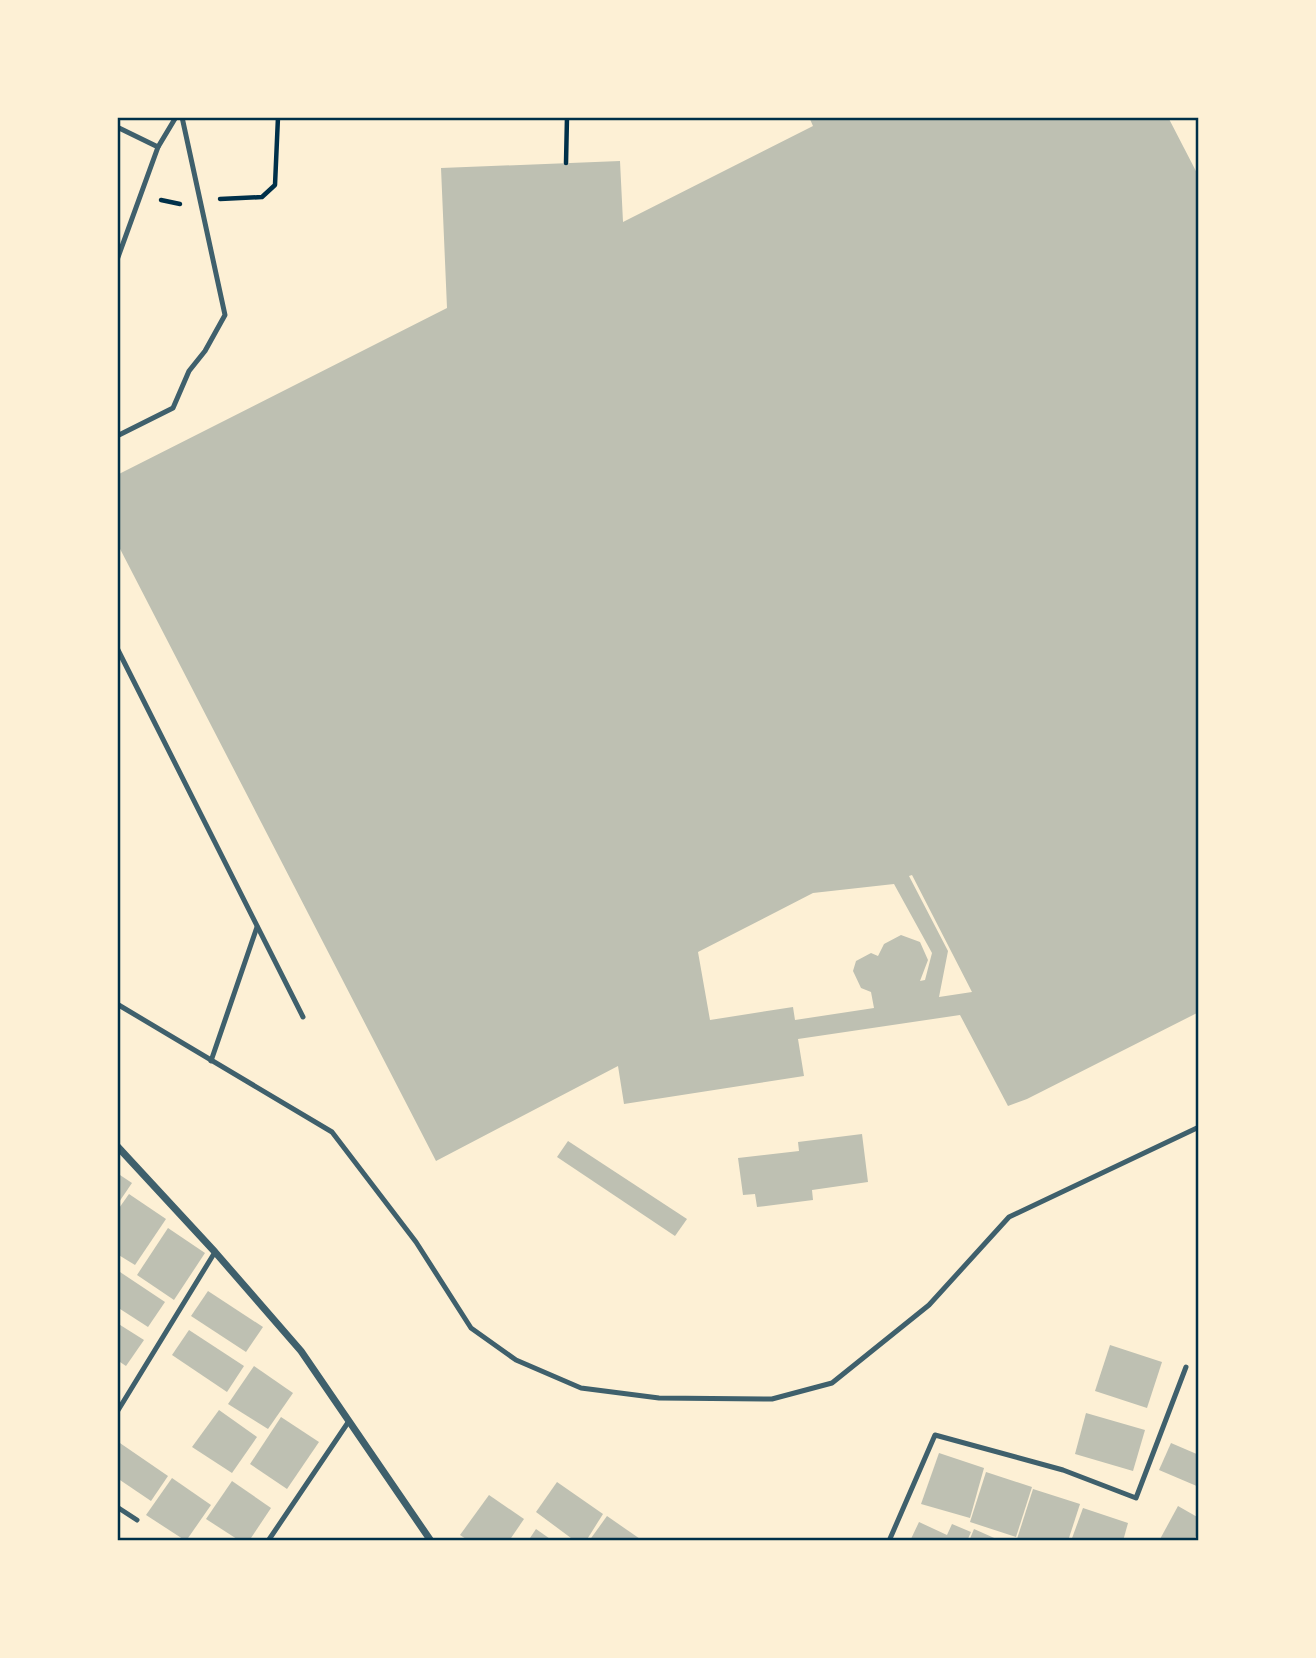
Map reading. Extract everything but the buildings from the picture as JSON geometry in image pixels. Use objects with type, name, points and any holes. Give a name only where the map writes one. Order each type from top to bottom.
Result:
[{"type":"street","points":[[117,1146],[215,1252],[301,1351],[431,1541]]},
{"type":"lane","points":[[117,260],[158,147],[176,117]]},
{"type":"lane","points":[[117,436],[173,408],[189,371],[205,351],[225,315],[182,117]]},
{"type":"lane","points":[[117,127],[158,147]]},
{"type":"lane","points":[[117,648],[303,1017]]},
{"type":"lane","points":[[211,1061],[257,927]]},
{"type":"lane","points":[[117,1004],[332,1132],[416,1242],[471,1328],[516,1360],[581,1388],[659,1398],[772,1399],[832,1383],[929,1305],[1009,1217],[1199,1127]]},
{"type":"lane","points":[[117,1412],[215,1252]]},
{"type":"lane","points":[[889,1541],[935,1435],[1063,1470],[1136,1498],[1186,1367]]},
{"type":"lane","points":[[268,1541],[349,1421]]},
{"type":"lane","points":[[117,1507],[137,1520]]},
{"type":"path","points":[[141,193],[175,204],[262,197],[275,185],[278,117]]},
{"type":"path","points":[[566,163],[567,117]]}]
